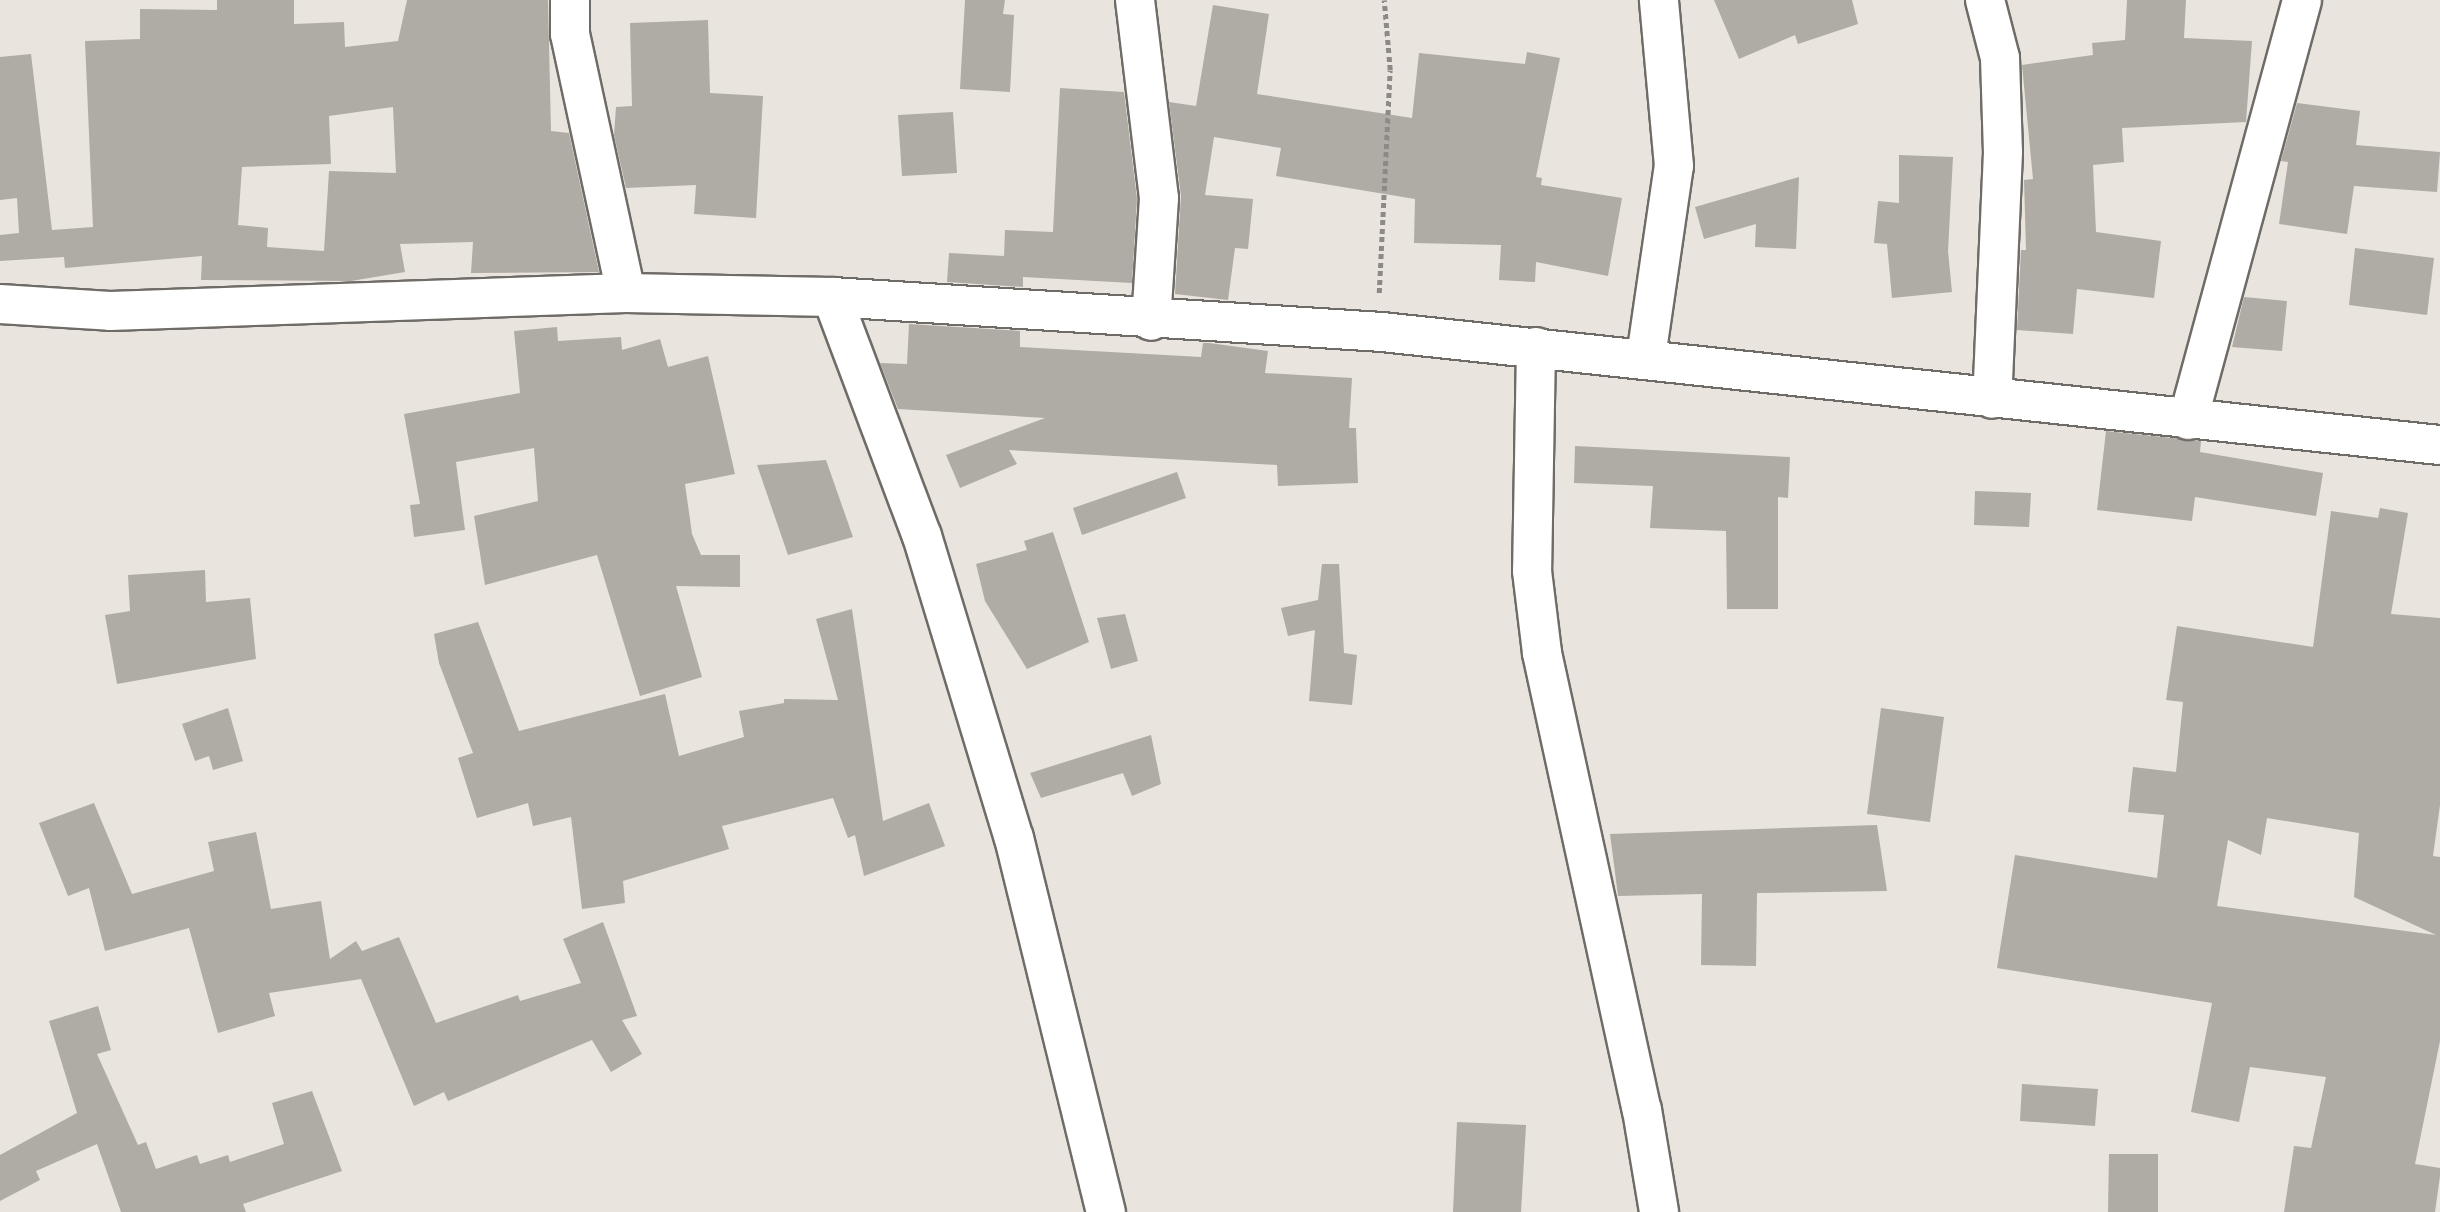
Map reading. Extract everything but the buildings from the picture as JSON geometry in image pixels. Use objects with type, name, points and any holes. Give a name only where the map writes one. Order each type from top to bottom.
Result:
[{"type":"street","points":[[570,0],[570,34],[626,293]]},
{"type":"street","points":[[1135,0],[1159,198],[1151,321]]},
{"type":"street","points":[[1646,357],[1674,166],[1660,0]]},
{"type":"street","points":[[1985,0],[2000,58],[2003,152],[1992,399]]},
{"type":"street","points":[[2188,420],[2302,0]]},
{"type":"street","points":[[0,304],[110,311],[626,293],[832,297],[1151,321],[1382,332],[1646,357],[1992,399],[2440,445]]},
{"type":"street","points":[[832,297],[922,536],[1014,838],[1106,1212]]},
{"type":"street","points":[[1536,347],[1532,571],[1542,653],[1642,1110],[1659,1212]]},
{"type":"path","points":[[1382,332],[1377,272],[1390,70],[1384,0]]}]
